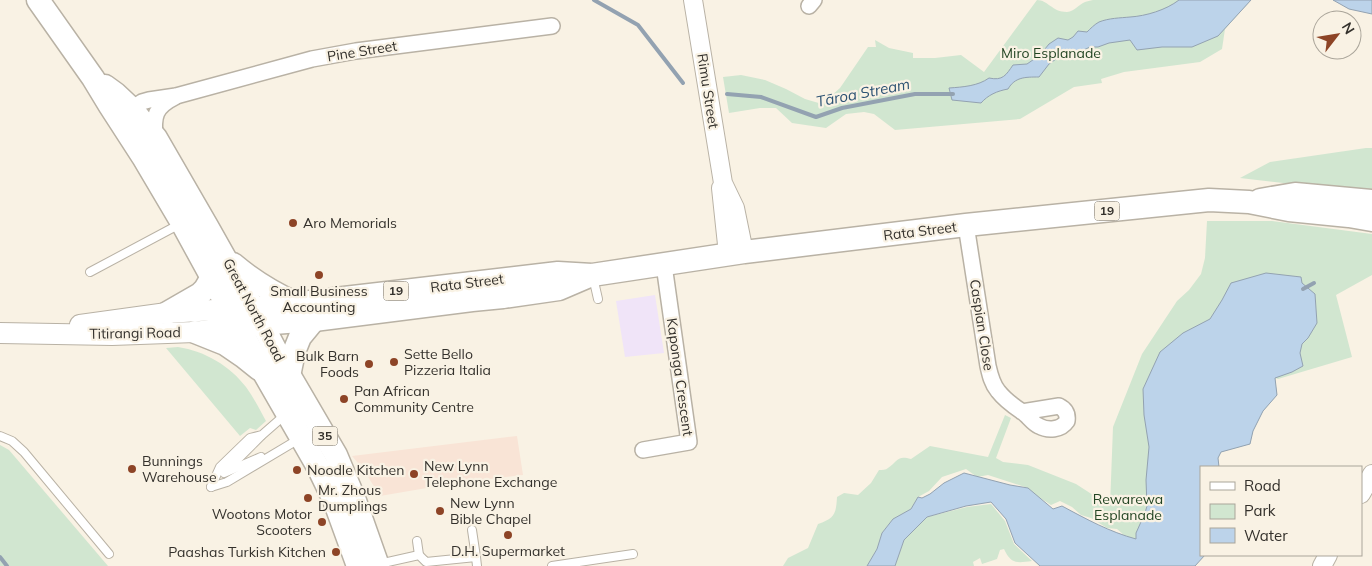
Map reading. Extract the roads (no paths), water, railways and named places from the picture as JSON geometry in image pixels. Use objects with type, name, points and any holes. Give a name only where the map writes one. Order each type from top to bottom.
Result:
[{"type":"main road","name":"Great North Road","points":[[38,0],[93,78],[148,164],[287,414],[293,443],[318,467],[371,566]]},
{"type":"main road","name":"Great North Road","points":[[93,78],[116,94],[132,109],[156,138],[226,259],[289,376],[336,455],[354,498],[371,566]]},
{"type":"main road","points":[[132,109],[128,118],[133,142]]},
{"type":"main road","name":"Rata Street","points":[[1249,202],[1294,194],[1372,201]]},
{"type":"main road","name":"Rata Street","points":[[257,316],[295,303],[558,273],[592,275],[736,253],[1209,200],[1249,202],[1289,210],[1372,220]]},
{"type":"main road","points":[[226,259],[260,285],[295,303]]},
{"type":"main road","name":"Rata Street","points":[[257,316],[314,320],[506,300],[559,289],[592,275]]},
{"type":"main road","points":[[167,313],[200,294],[212,277]]},
{"type":"main road","name":"Titirangi Road","points":[[30,332],[167,313],[234,318]]},
{"type":"main road","name":"19","points":[[234,318],[257,316]]},
{"type":"main road","name":"Titirangi Road","points":[[0,333],[30,332],[112,335],[195,332],[234,318]]},
{"type":"main road","points":[[289,376],[294,352],[300,337],[314,320]]},
{"type":"main road","points":[[195,332],[225,344],[264,373]]},
{"type":"street","name":"Rimu Street","points":[[694,0],[723,183],[721,188],[722,202],[736,253]]},
{"type":"street","name":"Pine Street","points":[[132,109],[142,102],[149,100],[176,96],[321,57],[552,26]]},
{"type":"street","name":"Pine Street","points":[[156,138],[155,115],[168,100],[176,96]]},
{"type":"street","name":"Caspian Close","points":[[966,226],[991,378],[997,391],[1022,412]]},
{"type":"street","name":"Kaponga Crescent","points":[[642,450],[689,442],[664,265]]},
{"type":"street","points":[[1362,492],[1372,474]]},
{"type":"lane","points":[[90,272],[182,223]]},
{"type":"lane","points":[[592,275],[598,299]]},
{"type":"lane","points":[[287,414],[262,435],[224,473],[293,443]]},
{"type":"lane","points":[[262,435],[250,438],[220,467],[210,487],[227,482],[293,443]]},
{"type":"lane","points":[[0,436],[12,441],[24,452],[109,554]]},
{"type":"lane","points":[[472,530],[477,566]]},
{"type":"lane","points":[[417,541],[420,555],[426,562],[476,557]]},
{"type":"lane","points":[[552,566],[632,554]]},
{"type":"lane","points":[[371,566],[420,555]]},
{"type":"water","points":[[1179,0],[1251,0],[1218,36],[1192,47],[1162,47],[1137,50],[1130,40],[1090,47],[1073,55],[1056,59],[1049,64],[1039,77],[1017,80],[1008,89],[993,94],[981,103],[952,100],[949,88],[965,87],[989,78],[1001,78],[1013,65],[1027,64],[1058,38],[1068,40],[1078,31],[1087,32],[1099,22],[1149,14],[1162,10]]},
{"type":"water","points":[[1333,0],[1372,0],[1372,14],[1362,12],[1362,10],[1349,9]]},
{"type":"water","points":[[1266,273],[1301,277],[1302,283],[1315,294],[1317,323],[1302,344],[1300,353],[1303,366],[1275,378],[1277,395],[1263,411],[1253,431],[1250,444],[1221,452],[1218,458],[1219,466],[1200,466],[1200,556],[1204,556],[1195,566],[1040,566],[1015,543],[1006,519],[991,502],[966,506],[927,517],[904,540],[895,566],[867,566],[877,549],[882,533],[893,519],[911,509],[918,497],[922,498],[930,494],[944,483],[964,473],[1028,488],[1053,509],[1062,506],[1107,529],[1136,539],[1136,533],[1147,506],[1146,480],[1149,447],[1144,415],[1143,389],[1160,352],[1183,333],[1210,319],[1231,283]]},
{"type":"waterway","name":"Tāroa Stream","points":[[594,0],[638,25],[683,83]]},
{"type":"waterway","name":"Tāroa Stream","points":[[727,94],[761,97],[816,117],[842,108],[915,94],[953,94]]},
{"type":"waterway","points":[[1303,289],[1314,283]]},
{"type":"waterway","points":[[0,557],[7,566]]},
{"type":"place","name":"Aro Memorials","points":[[293,223]]},
{"type":"place","name":"Small Business Accounting","points":[[319,275]]},
{"type":"place","name":"Sette Bello Pizzeria Italia","points":[[394,362]]},
{"type":"place","name":"Bulk Barn Foods","points":[[369,364]]},
{"type":"place","name":"Pan African Community Centre","points":[[344,399]]},
{"type":"place","name":"Bunnings Warehouse","points":[[132,469]]},
{"type":"place","name":"Noodle Kitchen","points":[[297,470]]},
{"type":"place","name":"New Lynn Telephone Exchange","points":[[414,474]]},
{"type":"place","name":"Mr. Zhous Dumplings","points":[[308,498]]},
{"type":"place","name":"New Lynn Bible Chapel","points":[[440,511]]},
{"type":"place","name":"Wootons Motor Scooters","points":[[322,522]]},
{"type":"place","name":"D.H. Supermarket","points":[[508,535]]},
{"type":"place","name":"Paashas Turkish Kitchen","points":[[336,552]]},
{"type":"park label","name":"Miro Esplanade","points":[[1051,53]]},
{"type":"park label","name":"Rewarewa Esplanade","points":[[1128,508]]}]
